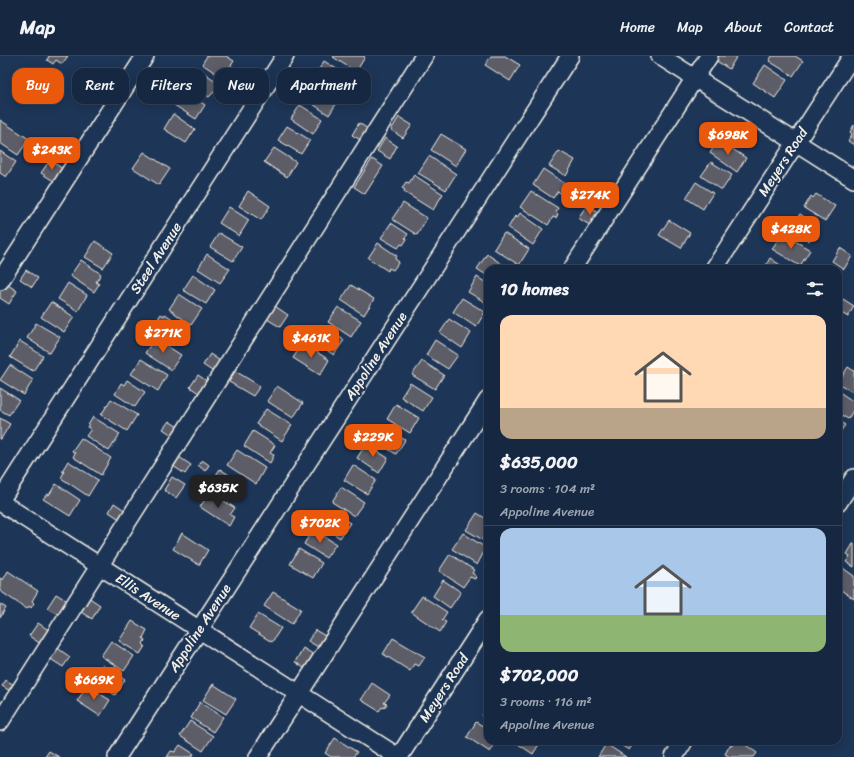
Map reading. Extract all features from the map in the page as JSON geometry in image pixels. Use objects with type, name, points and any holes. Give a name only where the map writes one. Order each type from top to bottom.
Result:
[{"type":"street","points":[[0,280],[146,56]]},
{"type":"street","name":"Steel Avenue","points":[[0,501],[285,56]]},
{"type":"street","points":[[0,722],[424,56]]},
{"type":"street","name":"Appoline Avenue","points":[[117,757],[570,56]]},
{"type":"street","points":[[660,56],[854,179]]},
{"type":"street","points":[[575,265],[709,56]]},
{"type":"street","name":"Meyers Road","points":[[717,265],[852,56]]},
{"type":"street","points":[[258,757],[484,406]]},
{"type":"street","points":[[842,497],[854,478]]},
{"type":"street","name":"Ellis Avenue","points":[[0,501],[399,757]]},
{"type":"street","name":"Meyers Road","points":[[399,757],[484,625]]},
{"type":"street","points":[[674,757],[682,745]]},
{"type":"building","points":[[49,56],[68,56],[62,64],[56,60],[53,64],[47,60]]},
{"type":"building","points":[[207,56],[226,56],[234,61],[229,68],[214,68],[214,72],[202,64]]},
{"type":"building","points":[[491,56],[505,56],[520,65],[510,81],[485,65]]},
{"type":"building","points":[[718,56],[737,56],[729,69],[715,60]]},
{"type":"building","points":[[772,56],[795,56],[803,61],[793,76],[769,61]]},
{"type":"building","points":[[333,57],[365,57],[358,68],[350,68]]},
{"type":"building","points":[[324,61],[335,68],[320,68]]},
{"type":"building","points":[[765,65],[787,80],[775,98],[753,83]]},
{"type":"building","points":[[206,74],[214,80],[214,92],[209,97],[206,95]]},
{"type":"building","points":[[204,104],[205,105],[196,119],[174,105]]},
{"type":"building","points":[[313,104],[336,104],[329,115]]},
{"type":"building","points":[[300,105],[322,119],[313,134],[291,119]]},
{"type":"building","points":[[173,114],[195,129],[186,143],[164,129]]},
{"type":"building","points":[[399,117],[412,125],[403,138],[391,130]]},
{"type":"building","points":[[0,120],[29,139],[18,155],[0,143]]},
{"type":"building","points":[[359,123],[371,131],[364,142],[352,135]]},
{"type":"building","points":[[854,125],[854,145],[848,141],[852,134],[850,132]]},
{"type":"building","points":[[287,126],[310,140],[301,154],[278,140]]},
{"type":"building","points":[[441,134],[466,149],[456,166],[431,150]]},
{"type":"building","points":[[385,138],[397,146],[390,159],[377,151]]},
{"type":"building","points":[[717,142],[726,148],[728,146],[746,158],[737,172],[710,153]]},
{"type":"building","points":[[274,148],[296,162],[287,177],[264,162]]},
{"type":"building","points":[[0,151],[16,162],[6,177],[0,173]]},
{"type":"building","points":[[559,151],[575,160],[566,176],[549,166]]},
{"type":"building","points":[[144,152],[170,169],[159,185],[133,168]]},
{"type":"building","points":[[429,156],[456,174],[446,190],[418,173]]},
{"type":"building","points":[[372,159],[383,166],[365,194],[354,187]]},
{"type":"building","points":[[50,160],[63,169],[55,182],[41,173]]},
{"type":"building","points":[[711,162],[732,175],[722,190],[701,176]]},
{"type":"building","points":[[543,169],[570,187],[564,197],[558,191],[553,198],[533,185]]},
{"type":"building","points":[[414,175],[443,194],[433,210],[404,192],[405,190],[402,188],[406,182],[409,183]]},
{"type":"building","points":[[696,182],[713,193],[703,209],[686,198]]},
{"type":"building","points":[[248,191],[270,206],[261,220],[239,206]]},
{"type":"building","points":[[531,191],[558,208],[556,218],[553,217],[548,225],[520,207]]},
{"type":"building","points":[[816,194],[835,206],[825,221],[804,208],[811,196],[813,198]]},
{"type":"building","points":[[403,203],[427,218],[417,235],[392,219]]},
{"type":"building","points":[[587,205],[601,214],[593,227],[578,218]]},
{"type":"building","points":[[229,207],[249,220],[239,236],[219,223]]},
{"type":"building","points":[[520,213],[543,229],[533,245],[508,228],[515,216],[517,218]]},
{"type":"building","points":[[800,214],[818,227],[809,241],[790,229]]},
{"type":"building","points":[[669,220],[690,233],[681,248],[659,235]]},
{"type":"building","points":[[391,223],[408,234],[403,245],[401,244],[398,248],[381,238]]},
{"type":"building","points":[[219,233],[242,247],[233,261],[210,247]]},
{"type":"building","points":[[504,233],[529,249],[519,265],[494,249]]},
{"type":"building","points":[[782,233],[810,250],[801,265],[798,265],[772,249]]},
{"type":"building","points":[[95,241],[113,253],[103,268],[85,257]]},
{"type":"building","points":[[378,243],[397,256],[395,259],[399,262],[393,270],[389,268],[388,271],[368,258]]},
{"type":"building","points":[[840,248],[852,256],[844,269],[842,265],[838,265],[832,261]]},
{"type":"building","points":[[207,254],[230,269],[220,283],[198,269]]},
{"type":"building","points":[[487,254],[503,265],[484,265],[484,273],[477,269]]},
{"type":"building","points":[[770,258],[780,265],[766,265]]},
{"type":"building","points":[[81,260],[101,274],[96,282],[99,284],[94,292],[70,276]]},
{"type":"building","points":[[26,270],[38,278],[32,287],[20,279]]},
{"type":"building","points":[[193,275],[215,290],[206,304],[183,290]]},
{"type":"building","points":[[477,277],[484,281],[484,302],[468,292]]},
{"type":"building","points":[[5,283],[17,291],[9,304],[0,298],[0,291]]},
{"type":"building","points":[[68,283],[87,295],[78,311],[58,299]]},
{"type":"building","points":[[351,285],[374,299],[364,315],[341,300]]},
{"type":"building","points":[[179,294],[202,309],[191,325],[169,309]]},
{"type":"building","points":[[462,298],[484,311],[484,314],[476,327],[453,312]]},
{"type":"building","points":[[843,299],[854,306],[848,317],[842,313]]},
{"type":"building","points":[[51,302],[74,317],[64,332],[41,317]]},
{"type":"building","points":[[275,306],[288,315],[280,327],[267,319]]},
{"type":"building","points":[[338,307],[361,321],[351,337],[328,322]]},
{"type":"building","points":[[161,314],[164,316],[165,314],[183,326],[172,343],[154,331],[161,320],[158,319]]},
{"type":"building","points":[[449,319],[471,333],[462,348],[440,333]]},
{"type":"building","points":[[36,323],[60,337],[50,353],[27,338]]},
{"type":"building","points":[[321,325],[344,340],[334,355],[311,340]]},
{"type":"building","points":[[155,338],[181,355],[171,370],[145,353]]},
{"type":"building","points":[[435,340],[458,355],[448,369],[426,355]]},
{"type":"building","points":[[20,341],[43,356],[33,371],[10,357]]},
{"type":"building","points":[[303,343],[329,360],[320,375],[293,358]]},
{"type":"building","points":[[210,354],[223,363],[215,373],[203,365]]},
{"type":"building","points":[[141,359],[167,375],[158,391],[131,374]]},
{"type":"building","points":[[422,361],[444,375],[435,389],[412,375]]},
{"type":"building","points":[[10,365],[33,380],[24,395],[0,380]]},
{"type":"building","points":[[848,367],[854,371],[854,393],[842,386],[842,377]]},
{"type":"building","points":[[235,371],[260,386],[253,396],[229,382]]},
{"type":"building","points":[[198,375],[211,384],[203,396],[190,387]]},
{"type":"building","points":[[127,380],[145,392],[135,407],[115,394],[121,383],[124,385]]},
{"type":"building","points":[[410,383],[432,397],[423,411],[401,397]]},
{"type":"building","points":[[277,386],[303,403],[293,418],[267,401]]},
{"type":"building","points":[[0,388],[19,400],[9,415],[0,410]]},
{"type":"building","points":[[842,394],[854,402],[854,409],[848,419],[842,415]]},
{"type":"building","points":[[111,399],[137,415],[127,431],[101,415]]},
{"type":"building","points":[[396,404],[419,418],[410,433],[387,419]]},
{"type":"building","points":[[266,409],[292,425],[282,441],[256,424]]},
{"type":"building","points":[[93,417],[120,434],[109,451],[86,436],[91,429],[87,427]]},
{"type":"building","points":[[0,418],[10,424],[1,439],[0,439]]},
{"type":"building","points":[[169,421],[181,429],[175,437],[163,429]]},
{"type":"building","points":[[382,426],[405,440],[396,454],[373,440]]},
{"type":"building","points":[[253,431],[275,445],[270,453],[274,455],[270,463],[244,446]]},
{"type":"building","points":[[81,438],[111,458],[101,475],[73,457],[75,453],[72,451]]},
{"type":"building","points":[[366,444],[388,458],[379,473],[357,458]]},
{"type":"building","points":[[237,450],[265,468],[256,484],[227,465]]},
{"type":"building","points":[[179,457],[191,465],[185,474],[173,466]]},
{"type":"building","points":[[202,460],[209,465],[205,471],[198,465]]},
{"type":"building","points":[[68,461],[98,480],[88,496],[61,478],[64,472],[62,471]]},
{"type":"building","points":[[353,465],[376,480],[367,494],[344,480]]},
{"type":"building","points":[[220,469],[243,484],[233,499],[210,484]]},
{"type":"building","points":[[172,477],[185,485],[176,498],[164,490]]},
{"type":"building","points":[[56,484],[80,500],[70,516],[43,499],[47,494],[49,495]]},
{"type":"building","points":[[341,487],[364,502],[354,516],[332,502]]},
{"type":"building","points":[[210,492],[235,508],[230,515],[234,517],[229,526],[200,507]]},
{"type":"building","points":[[114,503],[126,511],[121,520],[109,512]]},
{"type":"building","points":[[327,509],[350,523],[340,538],[318,523]]},
{"type":"building","points":[[477,513],[484,517],[484,541],[466,530]]},
{"type":"building","points":[[313,529],[336,544],[326,558],[304,544]]},
{"type":"building","points":[[182,533],[208,550],[199,565],[173,549]]},
{"type":"building","points":[[463,533],[484,547],[484,552],[477,565],[452,549]]},
{"type":"building","points":[[853,544],[854,567],[846,562],[850,556],[847,554]]},
{"type":"building","points":[[299,549],[322,563],[313,578],[290,564]]},
{"type":"building","points":[[450,554],[474,570],[472,573],[476,576],[475,579],[470,577],[463,587],[439,571]]},
{"type":"building","points":[[842,567],[854,576],[854,599],[842,591]]},
{"type":"building","points":[[8,571],[38,591],[32,601],[34,603],[31,608],[29,606],[27,609],[0,591],[0,578],[3,580]]},
{"type":"building","points":[[443,580],[461,592],[450,608],[433,596]]},
{"type":"building","points":[[273,592],[301,609],[292,624],[264,606]]},
{"type":"building","points":[[56,594],[69,602],[61,616],[47,608]]},
{"type":"building","points":[[422,596],[447,612],[442,620],[446,622],[440,632],[411,612]]},
{"type":"building","points":[[88,597],[100,605],[92,619],[79,611]]},
{"type":"building","points":[[0,604],[6,608],[0,618]]},
{"type":"building","points":[[258,614],[281,628],[272,642],[249,628]]},
{"type":"building","points":[[132,621],[147,630],[143,638],[145,640],[143,644],[145,646],[140,654],[119,641]]},
{"type":"building","points":[[38,623],[50,631],[41,644],[29,636]]},
{"type":"building","points":[[315,630],[327,637],[320,648],[308,641]]},
{"type":"building","points":[[393,638],[425,657],[419,666],[414,664],[410,671],[383,654]]},
{"type":"building","points":[[111,641],[134,656],[124,671],[101,656]]},
{"type":"building","points":[[56,647],[70,657],[63,667],[49,658]]},
{"type":"building","points":[[303,648],[316,656],[307,670],[295,662]]},
{"type":"building","points":[[102,665],[125,680],[115,695],[92,680]]},
{"type":"building","points":[[6,680],[14,685],[10,691],[2,686]]},
{"type":"building","points":[[372,683],[390,695],[384,703],[387,704],[379,711],[361,700]]},
{"type":"building","points":[[213,684],[236,699],[226,714],[203,700]]},
{"type":"building","points":[[87,686],[110,700],[100,716],[77,701]]},
{"type":"building","points":[[200,702],[223,717],[213,732],[191,718]]},
{"type":"building","points":[[190,721],[213,736],[203,751],[180,736]]},
{"type":"building","points":[[476,722],[484,727],[484,745],[494,745],[490,752],[467,737]]},
{"type":"building","points":[[335,738],[357,752],[353,757],[331,757],[325,753]]},
{"type":"building","points":[[180,745],[194,754],[192,757],[167,757],[171,751],[175,752]]},
{"type":"building","points":[[520,745],[539,745],[533,754]]},
{"type":"building","points":[[605,745],[608,745],[626,757],[598,757]]},
{"type":"building","points":[[621,745],[632,745],[629,750]]},
{"type":"building","points":[[730,745],[746,745],[757,753],[754,757],[730,757],[725,754]]},
{"type":"building","points":[[49,751],[59,757],[45,757]]}]
